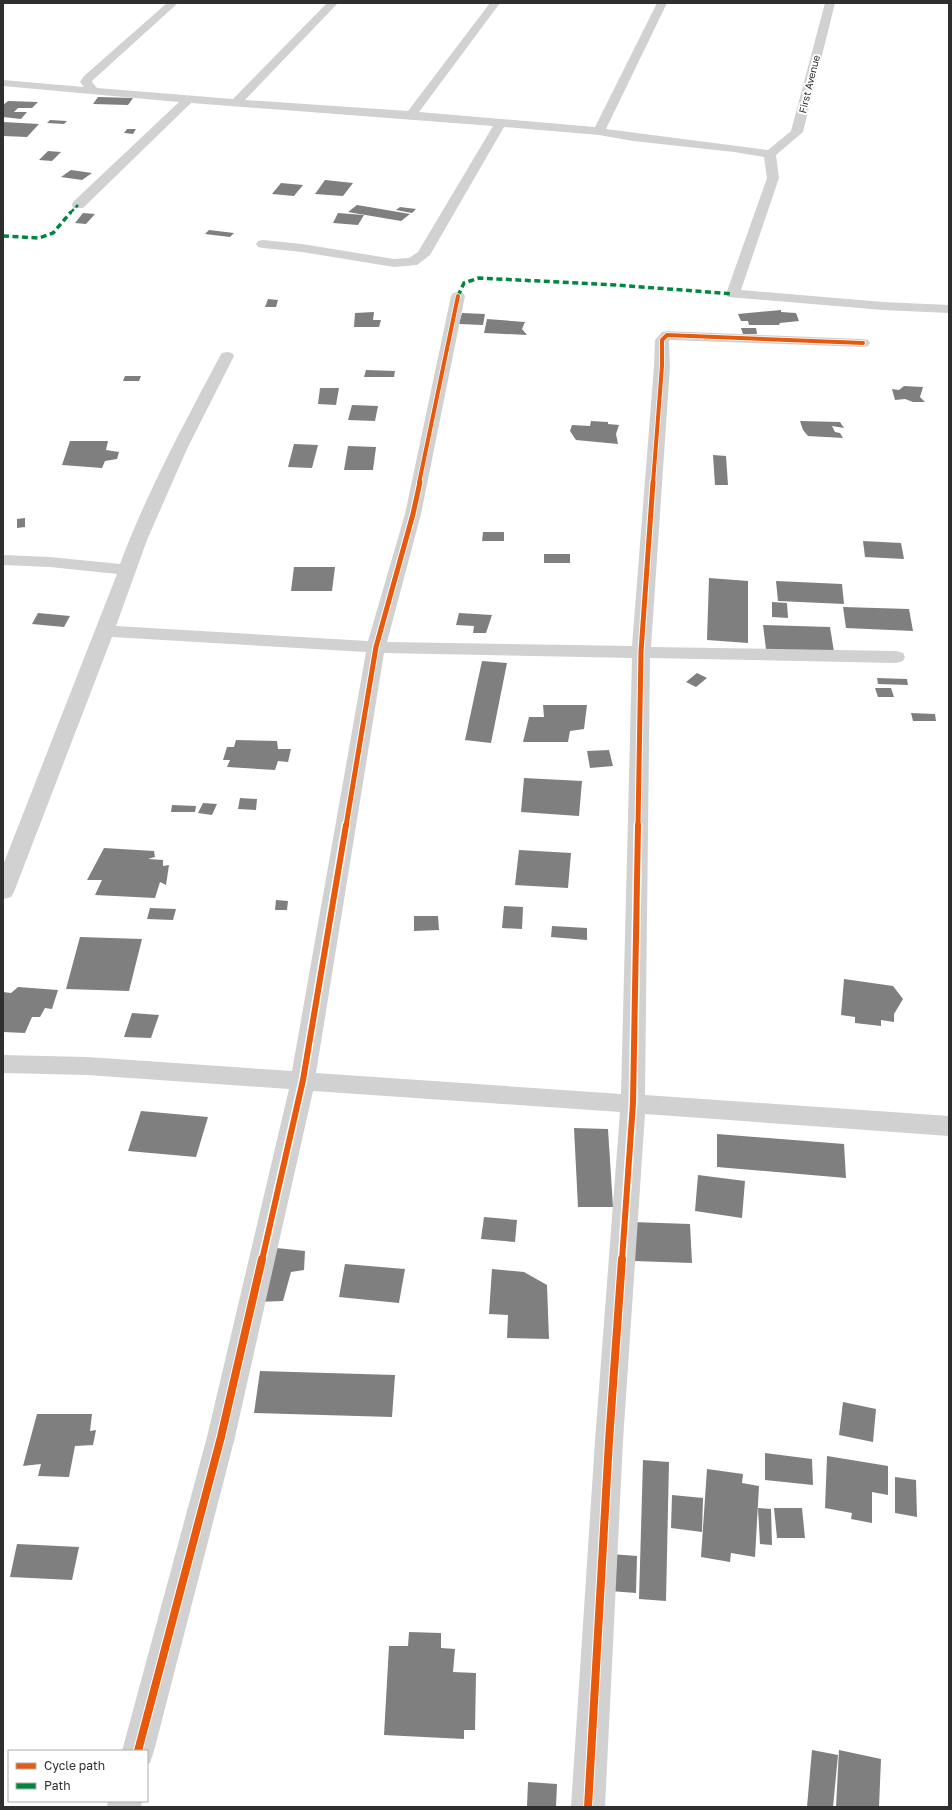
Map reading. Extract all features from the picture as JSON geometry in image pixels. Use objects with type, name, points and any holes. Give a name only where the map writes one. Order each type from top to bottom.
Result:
[{"type":"street","points":[[93,90],[86,82],[88,78],[173,3]]},
{"type":"street","points":[[236,103],[332,3]]},
{"type":"street","points":[[411,115],[495,3]]},
{"type":"street","points":[[599,131],[662,3]]},
{"type":"street","name":"First Avenue","points":[[770,154],[797,132],[830,3]]},
{"type":"street","points":[[4,84],[599,131],[633,137],[734,148],[770,154],[773,178],[733,294],[883,306],[949,309]]},
{"type":"street","points":[[78,205],[188,99]]},
{"type":"street","points":[[263,244],[302,248],[394,263],[412,262],[423,255],[500,124]]},
{"type":"street","points":[[138,1750],[221,1437],[303,1080],[376,647],[413,514],[458,296]]},
{"type":"street","points":[[588,1807],[609,1441],[633,1103],[641,652],[662,366],[662,340],[667,335],[863,343]]},
{"type":"street","points":[[3,892],[105,631],[126,570],[179,449],[226,356]]},
{"type":"street","points":[[3,560],[50,562],[126,570]]},
{"type":"street","points":[[105,631],[376,647],[896,657]]},
{"type":"street","points":[[3,1064],[87,1066],[303,1080],[949,1126]]},
{"type":"building","points":[[98,97],[133,98],[128,105],[93,104]]},
{"type":"building","points":[[8,101],[38,102],[32,108],[18,108],[14,112],[27,112],[21,119],[3,117],[3,105]]},
{"type":"building","points":[[50,120],[67,121],[64,124],[47,123]]},
{"type":"building","points":[[3,122],[39,124],[27,137],[3,136]]},
{"type":"building","points":[[127,129],[136,129],[133,134],[124,133]]},
{"type":"building","points":[[48,151],[61,152],[52,161],[39,160]]},
{"type":"building","points":[[71,170],[92,173],[82,180],[61,177]]},
{"type":"building","points":[[325,180],[353,183],[343,196],[315,194]]},
{"type":"building","points":[[281,183],[303,185],[294,196],[272,194]]},
{"type":"building","points":[[357,205],[410,214],[401,221],[348,212]]},
{"type":"building","points":[[400,207],[416,209],[412,213],[396,210]]},
{"type":"building","points":[[83,213],[95,214],[86,224],[75,223]]},
{"type":"building","points":[[338,213],[364,215],[358,225],[333,223]]},
{"type":"building","points":[[209,230],[234,233],[230,237],[205,234]]},
{"type":"building","points":[[268,299],[278,300],[276,307],[265,307]]},
{"type":"building","points":[[781,310],[781,312],[796,313],[799,321],[780,323],[779,325],[749,325],[748,321],[741,321],[738,314]]},
{"type":"building","points":[[374,312],[373,320],[381,320],[379,327],[354,327],[355,313]]},
{"type":"building","points":[[462,313],[485,314],[483,325],[459,324]]},
{"type":"building","points":[[487,319],[525,322],[522,329],[527,335],[484,333]]},
{"type":"building","points":[[741,328],[756,328],[757,334],[743,334]]},
{"type":"building","points":[[366,370],[395,371],[394,377],[364,377]]},
{"type":"building","points":[[125,376],[141,376],[139,381],[123,381]]},
{"type":"building","points":[[904,386],[923,387],[920,397],[925,402],[913,402],[905,399],[895,400],[892,389],[899,390]]},
{"type":"building","points":[[320,388],[339,388],[336,405],[318,404]]},
{"type":"building","points":[[352,405],[378,406],[375,421],[348,420]]},
{"type":"building","points":[[591,421],[608,422],[608,424],[619,425],[616,434],[618,444],[576,440],[570,431],[572,425],[590,426]]},
{"type":"building","points":[[800,421],[840,422],[844,428],[832,426],[835,432],[840,433],[843,438],[808,436],[803,430]]},
{"type":"building","points":[[70,441],[108,441],[106,450],[119,452],[117,459],[105,461],[102,468],[62,465]]},
{"type":"building","points":[[294,444],[318,445],[312,468],[288,467]]},
{"type":"building","points":[[348,446],[376,447],[373,470],[344,470]]},
{"type":"building","points":[[713,455],[726,456],[728,485],[715,485]]},
{"type":"building","points":[[25,518],[25,527],[17,528],[17,519]]},
{"type":"building","points":[[483,532],[504,532],[504,541],[482,541]]},
{"type":"building","points":[[863,541],[901,543],[904,559],[865,557]]},
{"type":"building","points":[[544,554],[570,554],[570,563],[544,563]]},
{"type":"building","points":[[294,567],[335,567],[332,591],[291,591]]},
{"type":"building","points":[[709,578],[748,581],[748,643],[707,640]]},
{"type":"building","points":[[776,581],[842,584],[844,604],[778,601]]},
{"type":"building","points":[[772,602],[787,603],[788,618],[772,617]]},
{"type":"building","points":[[843,607],[909,609],[913,631],[846,628]]},
{"type":"building","points":[[38,613],[70,616],[64,627],[32,624]]},
{"type":"building","points":[[459,613],[492,615],[486,633],[473,633],[474,626],[456,625]]},
{"type":"building","points":[[763,625],[830,627],[834,652],[766,649]]},
{"type":"building","points":[[482,661],[507,663],[491,743],[465,740]]},
{"type":"building","points":[[697,673],[707,678],[696,687],[686,682]]},
{"type":"building","points":[[877,678],[907,679],[908,685],[878,684]]},
{"type":"building","points":[[875,688],[891,688],[894,697],[878,697]]},
{"type":"building","points":[[543,705],[587,705],[584,729],[570,731],[568,742],[523,742],[529,717],[544,717]]},
{"type":"building","points":[[911,713],[935,714],[936,721],[913,721]]},
{"type":"building","points":[[236,740],[277,741],[278,749],[291,749],[288,762],[278,761],[275,770],[227,767],[230,760],[223,760],[227,747],[234,747]]},
{"type":"building","points":[[609,750],[613,766],[590,768],[587,751]]},
{"type":"building","points":[[524,778],[582,781],[579,816],[521,812]]},
{"type":"building","points":[[240,798],[257,799],[256,810],[238,809]]},
{"type":"building","points":[[203,803],[217,804],[212,815],[198,813]]},
{"type":"building","points":[[172,805],[196,806],[195,812],[171,812]]},
{"type":"building","points":[[104,848],[154,851],[155,857],[148,859],[163,860],[163,866],[169,865],[166,885],[160,882],[155,898],[95,895],[102,880],[87,880]]},
{"type":"building","points":[[519,850],[571,853],[568,888],[515,885]]},
{"type":"building","points":[[276,900],[288,901],[287,910],[275,910]]},
{"type":"building","points":[[504,906],[523,907],[522,929],[502,928]]},
{"type":"building","points":[[150,908],[176,909],[173,920],[147,919]]},
{"type":"building","points":[[414,916],[438,916],[439,930],[414,931]]},
{"type":"building","points":[[552,926],[587,928],[587,940],[551,937]]},
{"type":"building","points":[[80,937],[142,939],[129,991],[66,989]]},
{"type":"building","points":[[844,979],[893,986],[903,999],[894,1014],[894,1022],[881,1020],[881,1026],[855,1023],[855,1017],[841,1015]]},
{"type":"building","points":[[18,987],[58,990],[52,1009],[45,1008],[40,1017],[32,1017],[25,1033],[3,1032],[3,992],[11,993]]},
{"type":"building","points":[[132,1013],[159,1015],[151,1038],[124,1037]]},
{"type":"building","points":[[141,1111],[208,1117],[196,1157],[128,1151]]},
{"type":"building","points":[[574,1128],[608,1129],[613,1207],[578,1207]]},
{"type":"building","points":[[717,1134],[844,1144],[846,1178],[717,1167]]},
{"type":"building","points":[[698,1175],[745,1181],[742,1218],[695,1211]]},
{"type":"building","points":[[484,1217],[517,1220],[515,1242],[481,1239]]},
{"type":"building","points":[[632,1222],[690,1224],[692,1263],[634,1261]]},
{"type":"building","points":[[267,1247],[305,1251],[304,1270],[291,1272],[283,1301],[255,1302]]},
{"type":"building","points":[[345,1264],[405,1269],[399,1303],[339,1297]]},
{"type":"building","points":[[492,1269],[524,1272],[547,1285],[549,1339],[507,1338],[508,1315],[489,1314]]},
{"type":"building","points":[[260,1371],[395,1375],[392,1417],[254,1413]]},
{"type":"building","points":[[843,1402],[876,1409],[873,1442],[839,1435]]},
{"type":"building","points":[[37,1414],[92,1414],[90,1431],[96,1430],[93,1445],[75,1446],[69,1477],[38,1476],[41,1464],[23,1466]]},
{"type":"building","points":[[765,1453],[812,1459],[813,1485],[765,1480]]},
{"type":"building","points":[[827,1456],[888,1466],[888,1495],[872,1492],[872,1523],[851,1519],[852,1513],[825,1508]]},
{"type":"building","points":[[643,1460],[669,1462],[666,1601],[639,1599]]},
{"type":"building","points":[[707,1469],[743,1474],[742,1483],[759,1486],[755,1557],[731,1553],[730,1562],[701,1557]]},
{"type":"building","points":[[895,1477],[916,1480],[917,1517],[895,1513]]},
{"type":"building","points":[[672,1495],[703,1498],[702,1532],[671,1528]]},
{"type":"building","points":[[758,1508],[771,1509],[772,1545],[760,1544]]},
{"type":"building","points":[[774,1508],[802,1508],[805,1538],[777,1538]]},
{"type":"building","points":[[17,1544],[79,1547],[72,1580],[10,1577]]},
{"type":"building","points":[[611,1554],[637,1556],[636,1593],[610,1591]]},
{"type":"building","points":[[409,1632],[441,1633],[441,1648],[455,1649],[453,1672],[476,1673],[475,1730],[464,1730],[464,1739],[384,1735],[389,1646],[408,1646]]},
{"type":"building","points":[[812,1750],[838,1755],[833,1807],[807,1807]]},
{"type":"building","points":[[839,1750],[881,1759],[879,1807],[836,1807]]},
{"type":"building","points":[[528,1782],[557,1784],[556,1807],[527,1807]]},
{"type":"marked path","points":[[3,236],[39,238],[53,233],[78,205]]},
{"type":"marked path","points":[[458,296],[464,283],[479,278],[617,285],[733,294]]},
{"type":"cycle path","points":[[138,1750],[221,1437],[303,1080],[376,647],[413,514],[458,296]]},
{"type":"cycle path","points":[[588,1807],[609,1441],[633,1103],[641,652],[662,366],[662,340],[667,335],[863,343]]}]
